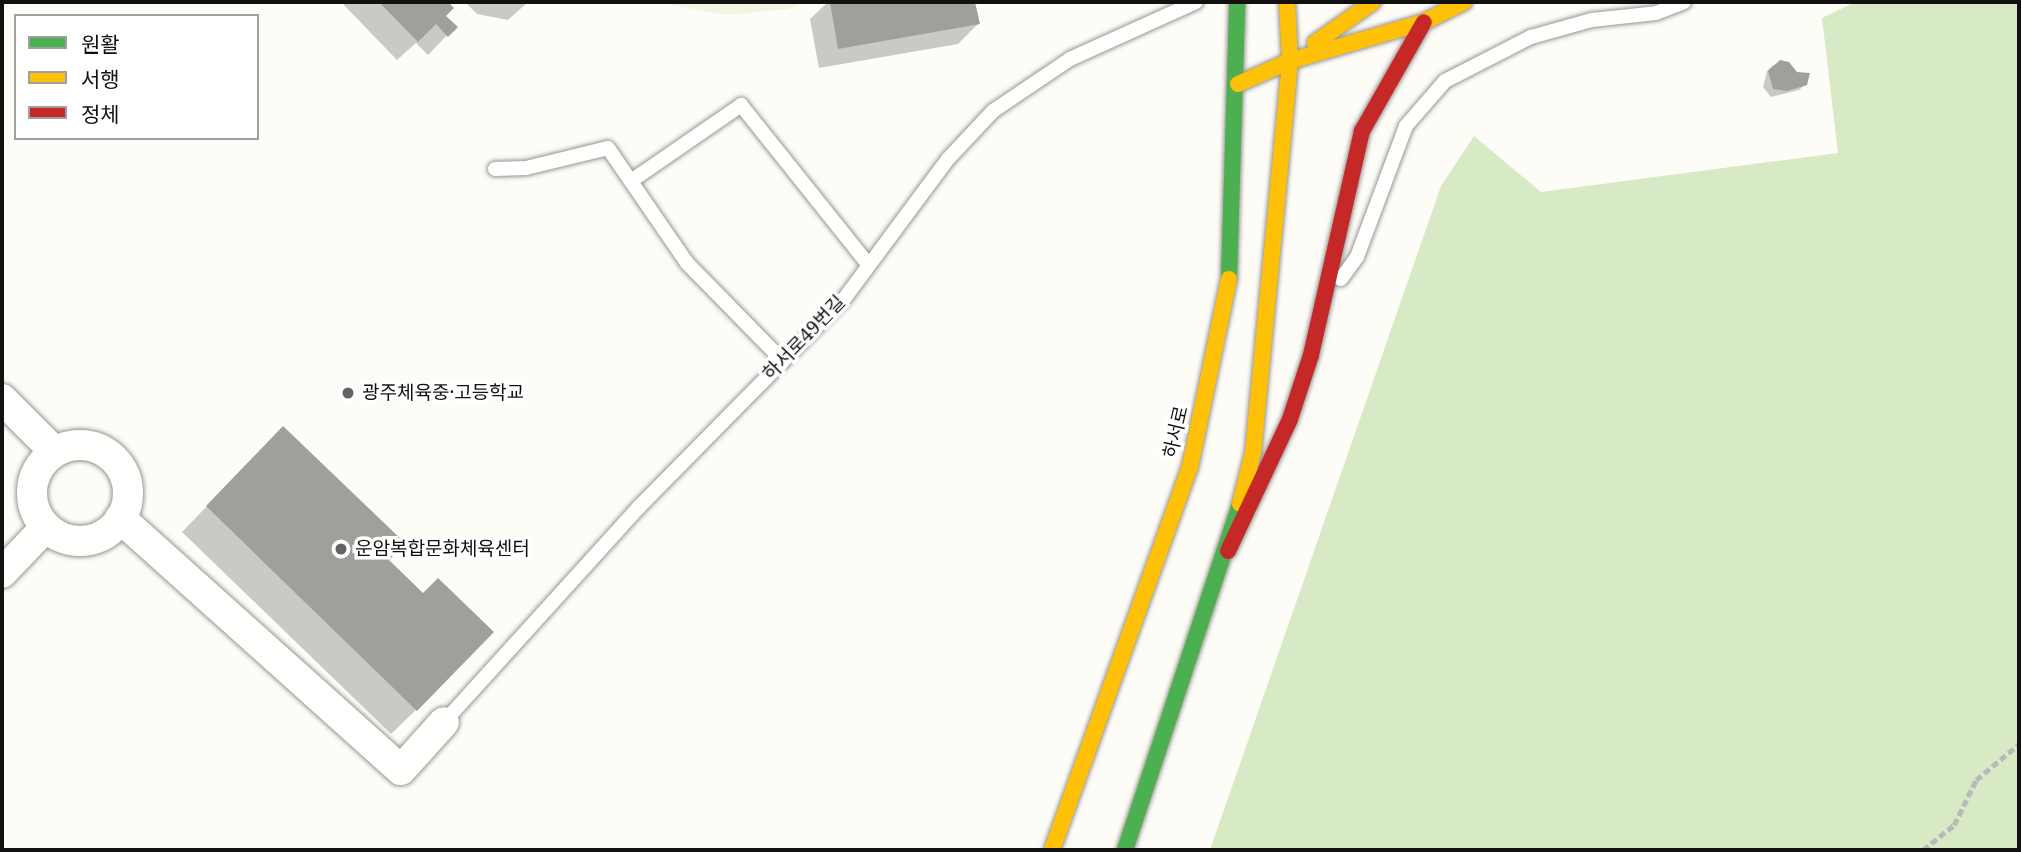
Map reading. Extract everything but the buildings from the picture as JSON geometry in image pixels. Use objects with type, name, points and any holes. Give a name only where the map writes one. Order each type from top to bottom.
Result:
[{"type":"main road","name":"하서로","points":[[1052,850],[1190,467],[1229,286],[1238,83],[1237,2]]},
{"type":"main road","points":[[1125,850],[1228,551],[1254,453],[1290,61],[1287,2]]},
{"type":"main road","points":[[1290,61],[1373,2]]},
{"type":"main road","points":[[1238,83],[1290,61],[1424,22],[1464,2]]},
{"type":"main road","points":[[1228,551],[1290,419],[1323,302],[1362,131],[1424,22]]},
{"type":"street","points":[[2,399],[54,451]]},
{"type":"street","points":[[87,444],[117,461],[129,493],[120,518],[103,536],[87,541],[70,540],[46,527],[34,509],[31,493],[38,469],[54,451],[87,444]]},
{"type":"street","points":[[120,518],[401,770],[444,722]]},
{"type":"street","points":[[2,573],[46,527]]},
{"type":"lane","name":"하서로49번길","points":[[444,722],[638,508],[844,299],[948,159],[993,111],[1070,59],[1196,2]]},
{"type":"lane","points":[[1323,302],[1357,257],[1406,126],[1445,81],[1531,37],[1592,20],[1656,13],[1684,2]]},
{"type":"lane","points":[[631,181],[741,105],[868,264]]},
{"type":"lane","points":[[495,169],[526,169],[608,148],[687,263],[783,361]]},
{"type":"path","points":[[1923,850],[1954,825],[1976,780],[2019,744]]},
{"type":"green space","points":[[656,2],[808,2],[788,9],[727,15]]},
{"type":"green space","points":[[1855,2],[2019,2],[2019,850],[1210,850],[1441,186],[1474,136],[1541,192],[1838,153],[1822,18]]},
{"type":"traffic: fast","points":[[1229,279],[1237,2]]},
{"type":"traffic: fast","points":[[1125,850],[1240,504]]},
{"type":"traffic: slow","points":[[1240,504],[1253,453],[1290,61],[1287,2]]},
{"type":"traffic: slow","points":[[1315,43],[1373,2]]},
{"type":"traffic: slow","points":[[1290,61],[1424,22],[1464,2]]},
{"type":"traffic: slow","points":[[1238,84],[1290,61]]},
{"type":"traffic: slow","points":[[1052,850],[1190,467],[1229,279]]},
{"type":"traffic: jam","points":[[1228,551],[1290,419],[1311,355],[1362,131],[1424,22]]},
{"type":"place","name":"광주체육중·고등학교","points":[[348,393]]},
{"type":"place","name":"운암복합문화체육센터","points":[[341,549]]}]
